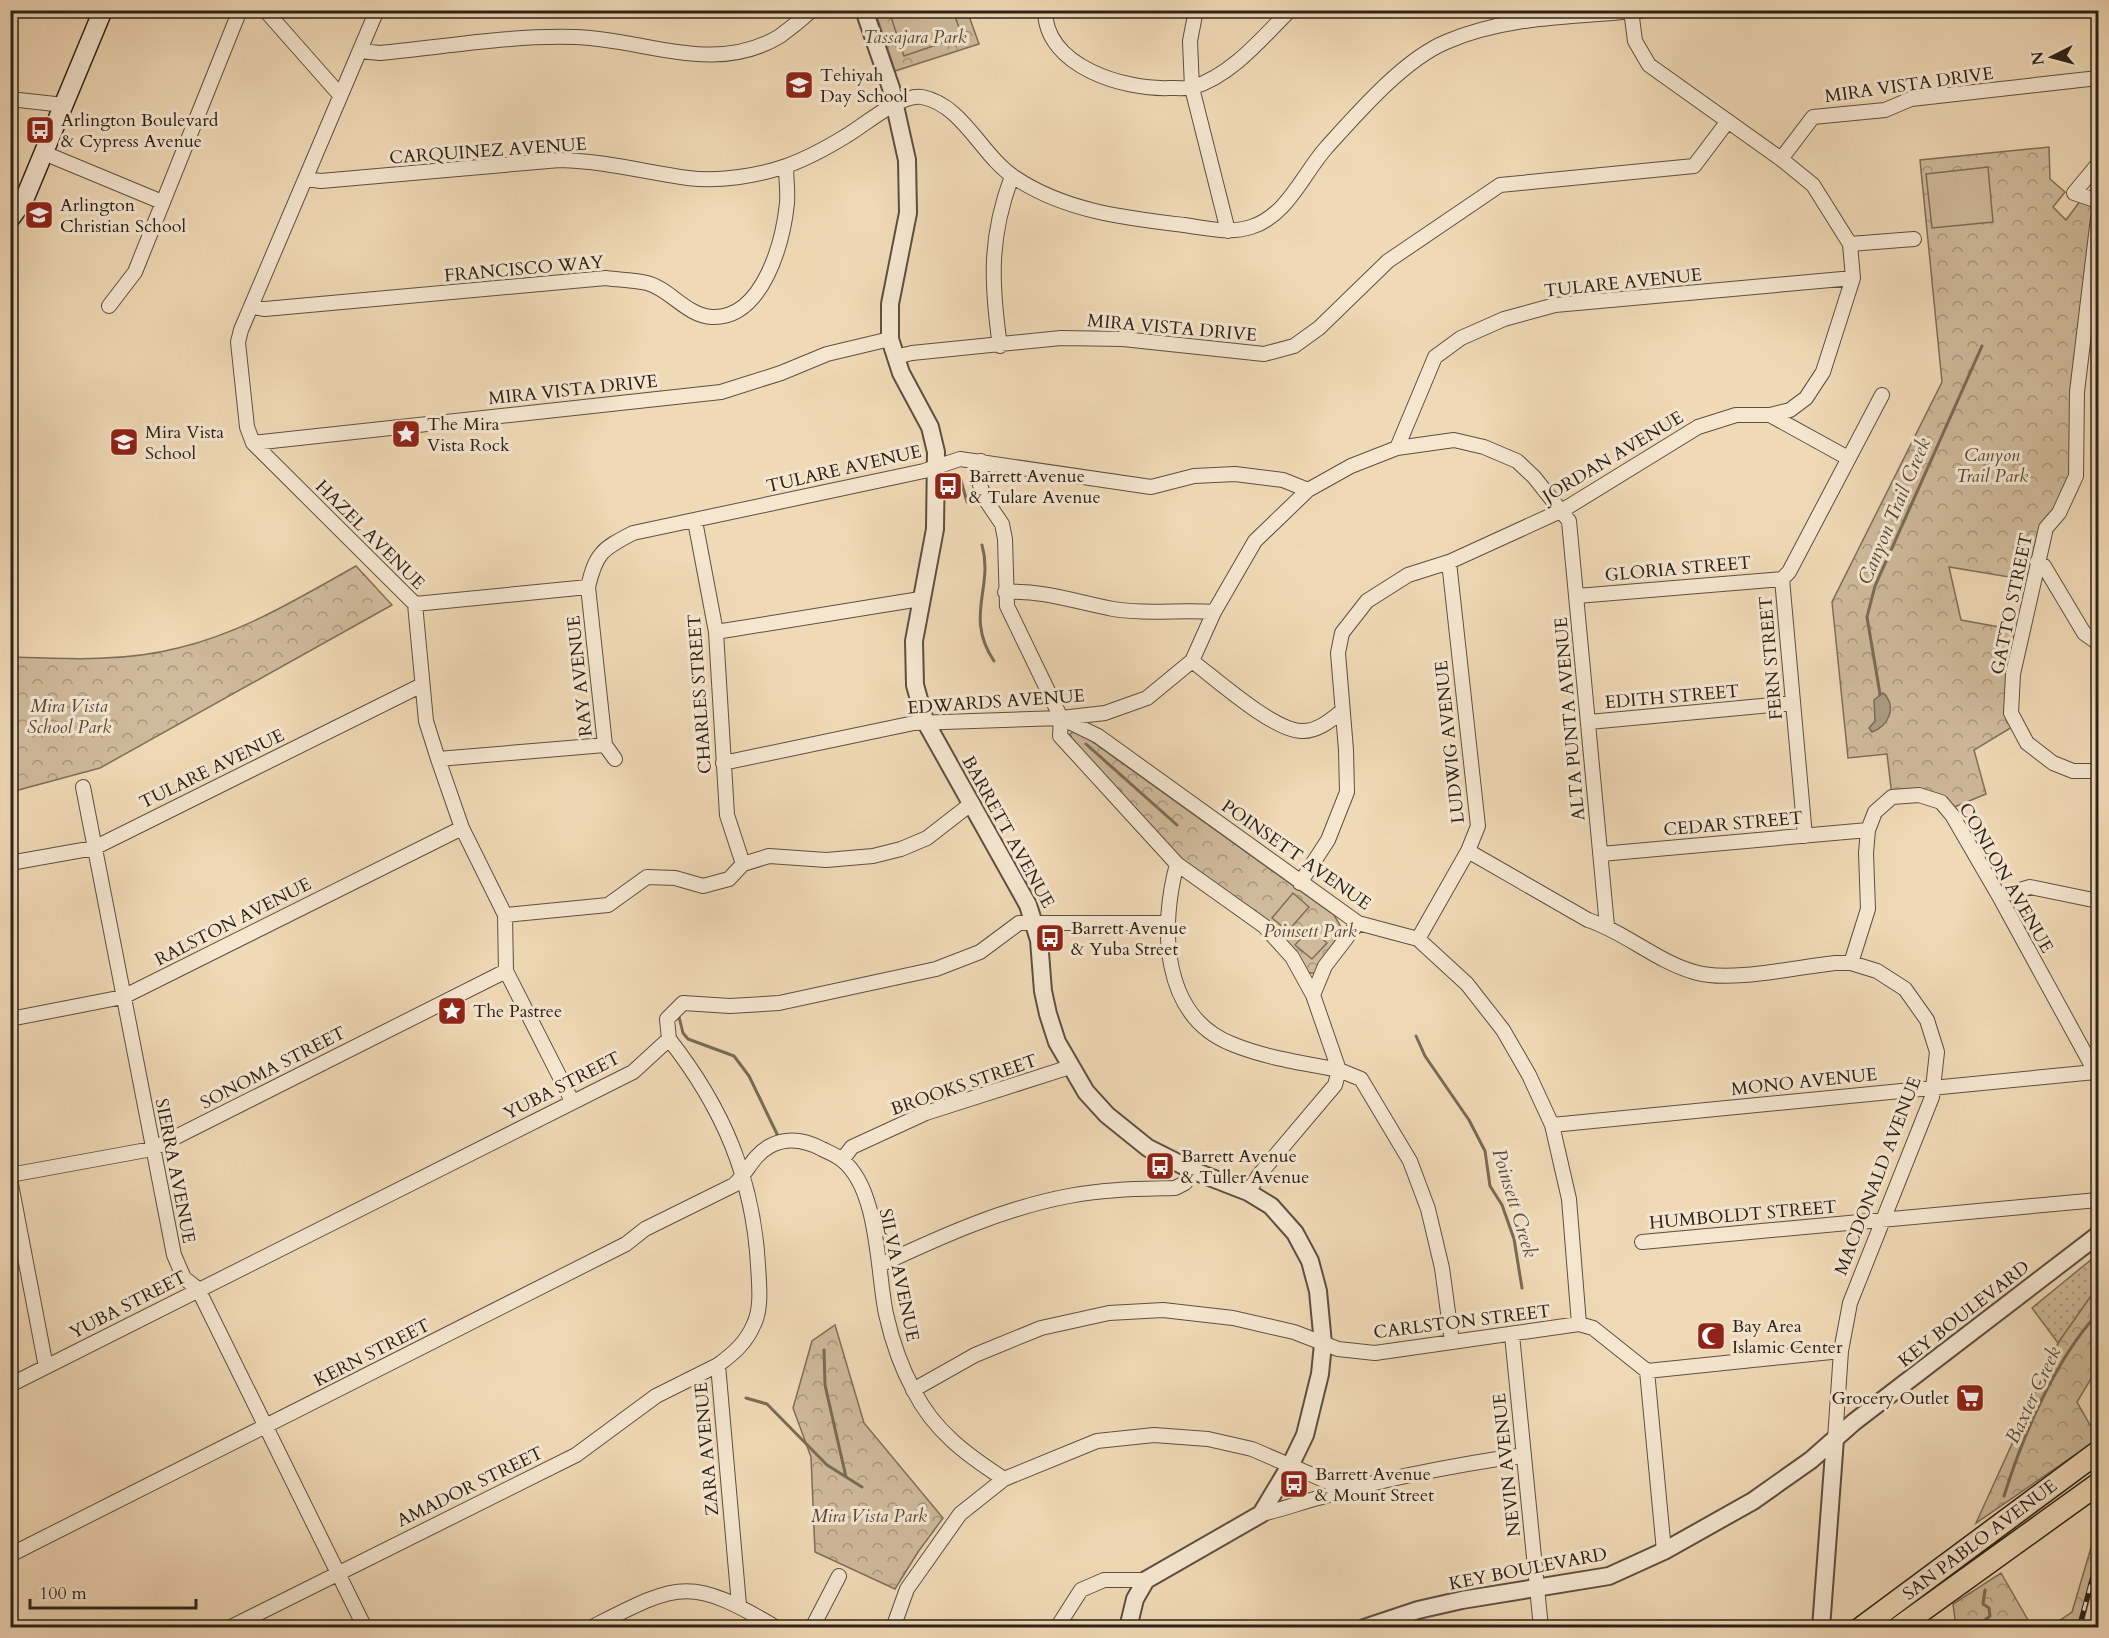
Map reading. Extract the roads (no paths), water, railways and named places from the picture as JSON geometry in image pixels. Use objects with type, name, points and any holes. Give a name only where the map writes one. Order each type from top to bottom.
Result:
[{"type":"main road","points":[[10,219],[24,200],[103,10]]},
{"type":"main road","name":"SAN PABLO AVENUE","points":[[1861,1628],[2098,1452]]},
{"type":"main road","name":"SAN PABLO AVENUE","points":[[1898,1628],[2098,1484]]},
{"type":"street","points":[[109,306],[135,272],[240,10]]},
{"type":"street","points":[[265,10],[340,95]]},
{"type":"street","points":[[253,442],[247,427],[238,342],[376,10]]},
{"type":"street","points":[[360,51],[380,53],[575,37],[642,44],[702,57],[729,55],[779,36],[813,10]]},
{"type":"street","name":"BARRETT AVENUE","points":[[864,10],[895,105],[907,160],[908,213],[890,304],[890,339],[895,357],[930,427],[937,466],[935,529],[920,599],[914,663],[919,705],[925,721],[972,803],[1036,924],[1043,991],[1057,1042],[1086,1092],[1126,1133],[1164,1158],[1248,1192],[1271,1206],[1295,1233],[1310,1261],[1318,1291],[1323,1344],[1316,1400],[1305,1435],[1291,1464],[1261,1514],[1146,1580]]},
{"type":"street","points":[[1045,10],[1045,20],[1057,44],[1074,62],[1105,78],[1146,89],[1192,88],[1227,69],[1290,10]]},
{"type":"street","points":[[1196,10],[1190,41],[1192,88],[1228,231]]},
{"type":"street","name":"CARQUINEZ AVENUE","points":[[306,179],[321,181],[560,160],[593,161],[691,178],[739,177],[786,166],[847,136],[895,105],[909,98],[920,96],[945,106],[1012,176],[1061,202],[1115,217],[1228,231],[1252,227],[1275,214],[1324,150],[1384,88],[1412,64],[1443,43],[1489,26],[1646,10]]},
{"type":"street","name":"JORDAN AVENUE","points":[[1300,883],[1328,840],[1347,792],[1338,653],[1342,633],[1367,601],[1408,575],[1449,562],[1563,510],[1698,426],[1736,415],[1770,415],[1790,410],[1806,398],[1823,372],[1853,278],[1850,244],[1813,185],[1781,159],[1649,65],[1635,41],[1631,11]]},
{"type":"street","name":"MIRA VISTA DRIVE","points":[[1781,159],[1813,117],[1885,110],[1911,99],[2098,78]]},
{"type":"street","points":[[10,99],[64,105]]},
{"type":"street","name":"MIRA VISTA DRIVE","points":[[895,357],[912,353],[1000,346],[1061,338],[1123,339],[1264,354],[1294,346],[1319,328],[1388,261],[1500,185],[1694,166],[1728,121]]},
{"type":"street","points":[[44,153],[162,202]]},
{"type":"street","points":[[2098,164],[2074,193],[2098,201]]},
{"type":"street","name":"FRANCISCO WAY","points":[[253,307],[265,309],[606,278],[648,283],[691,310],[712,317],[729,313],[743,307],[767,278],[787,202],[786,166]]},
{"type":"street","points":[[1000,346],[992,289],[992,259],[1005,194],[1012,176]]},
{"type":"street","name":"GATTO STREET","points":[[2098,218],[2077,392],[2076,476],[2060,513],[2046,528],[2013,674],[2011,714],[2027,743],[2053,763],[2073,771],[2098,771]]},
{"type":"street","points":[[1850,244],[1914,238]]},
{"type":"street","name":"TULARE AVENUE","points":[[1397,448],[1435,357],[1461,338],[1504,319],[1555,305],[1853,278]]},
{"type":"street","name":"MIRA VISTA DRIVE","points":[[253,442],[721,392],[781,373],[827,354],[890,339]]},
{"type":"street","name":"FERN STREET","points":[[1805,836],[1782,579],[1789,572],[1882,395]]},
{"type":"street","points":[[1770,415],[1848,458]]},
{"type":"street","name":"EDWARDS AVENUE","points":[[723,763],[925,721],[1061,718],[1105,713],[1146,698],[1192,662],[1214,612],[1255,541],[1308,490],[1352,466],[1397,448],[1454,440],[1484,447],[1517,461],[1563,510]]},
{"type":"street","name":"HAZEL AVENUE","points":[[253,442],[415,604],[426,721],[438,759],[462,828],[505,915],[506,971],[572,1101]]},
{"type":"street","name":"TULARE AVENUE","points":[[588,587],[594,562],[609,545],[633,533],[924,471],[960,459],[1151,486],[1194,476],[1235,474],[1283,480],[1308,490]]},
{"type":"street","points":[[981,461],[980,485],[985,499],[1002,524],[1005,539],[1007,606],[1036,662],[1061,718],[1060,736],[1177,864],[1264,926],[1292,957],[1313,995],[1339,1070],[1335,1085],[1259,1175],[1248,1192]]},
{"type":"street","name":"ALTA PUNTA AVENUE","points":[[1563,510],[1569,521],[1607,926]]},
{"type":"street","name":"CHARLES STREET","points":[[695,521],[716,632],[727,815],[743,864]]},
{"type":"street","name":"LUDWIG AVENUE","points":[[1418,939],[1468,851],[1478,826],[1449,562]]},
{"type":"street","points":[[2037,562],[2044,566],[2084,633],[2098,643]]},
{"type":"street","name":"GLORIA STREET","points":[[1576,596],[1782,579]]},
{"type":"street","points":[[415,604],[588,587]]},
{"type":"street","name":"RAY AVENUE","points":[[588,587],[605,745],[615,759]]},
{"type":"street","points":[[1005,592],[1031,590],[1114,609],[1153,612],[1193,610],[1214,612]]},
{"type":"street","points":[[716,632],[920,599]]},
{"type":"street","points":[[1192,662],[1281,727],[1303,732],[1324,725],[1342,711]]},
{"type":"street","name":"TULARE AVENUE","points":[[10,863],[94,848],[422,685]]},
{"type":"street","name":"EDITH STREET","points":[[1589,722],[1793,703]]},
{"type":"street","name":"POINSETT AVENUE","points":[[1061,718],[1098,736],[1358,923],[1418,939],[1467,984],[1503,1030],[1529,1075],[1552,1125],[1569,1199],[1579,1324]]},
{"type":"street","points":[[438,759],[605,745]]},
{"type":"street","name":"SIERRA AVENUE","points":[[83,787],[174,1256],[184,1278],[198,1289],[365,1628]]},
{"type":"street","name":"CONLON AVENUE","points":[[1851,963],[1868,909],[1866,853],[1868,830],[1875,812],[1892,796],[1919,795],[1941,802],[1952,815],[1999,896],[2097,1074]]},
{"type":"street","points":[[505,915],[608,904],[647,877],[675,878],[703,886],[729,879],[743,864],[769,856],[826,860],[873,856],[901,849],[927,838],[972,803]]},
{"type":"street","name":"RALSTON AVENUE","points":[[10,1019],[123,998],[462,828]]},
{"type":"street","name":"CEDAR STREET","points":[[1601,854],[1868,830]]},
{"type":"street","points":[[1468,851],[1587,920],[1607,926]]},
{"type":"street","points":[[1177,864],[1172,884],[1168,923],[1170,962],[1180,997],[1201,1026],[1230,1044],[1283,1060],[1339,1070],[1361,1080],[1386,1117],[1410,1161],[1428,1209],[1440,1258],[1452,1342]]},
{"type":"street","points":[[1999,896],[2030,887],[2098,901]]},
{"type":"street","points":[[669,1039],[666,1019],[683,1003],[730,1006],[779,1004],[839,992],[965,959],[980,952],[1019,923],[1168,923]]},
{"type":"street","points":[[1313,995],[1325,966],[1358,923]]},
{"type":"street","name":"MACDONALD AVENUE","points":[[1607,926],[1692,972],[1714,977],[1835,963],[1851,963],[1877,971],[1905,989],[1927,1020],[1937,1052],[1935,1087],[1886,1219],[1850,1303],[1841,1351],[1821,1628]]},
{"type":"street","name":"SONOMA STREET","points":[[10,1177],[152,1149],[506,971]]},
{"type":"street","name":"YUBA STREET","points":[[10,1385],[633,1072],[669,1039]]},
{"type":"street","name":"ZARA AVENUE","points":[[669,1039],[717,1111],[745,1176],[756,1232],[760,1295],[756,1322],[742,1346],[718,1365],[739,1605]]},
{"type":"street","name":"BROOKS STREET","points":[[842,1160],[852,1147],[926,1113],[1070,1067]]},
{"type":"street","name":"MONO AVENUE","points":[[1552,1125],[1935,1087],[2097,1074]]},
{"type":"street","name":"SILVA AVENUE","points":[[745,1176],[750,1162],[769,1147],[788,1140],[811,1143],[842,1160],[859,1181],[871,1219],[886,1313],[896,1351],[913,1390],[931,1420],[967,1454],[1004,1479]]},
{"type":"street","points":[[880,1264],[923,1244],[1022,1207],[1071,1196],[1175,1188],[1185,1184],[1194,1171]]},
{"type":"street","name":"KERN STREET","points":[[10,1555],[626,1244],[645,1229],[734,1185],[745,1176]]},
{"type":"street","points":[[10,1177],[46,1367]]},
{"type":"street","name":"HUMBOLDT STREET","points":[[1642,1242],[2098,1200]]},
{"type":"street","name":"KEY BOULEVARD","points":[[1364,1628],[1418,1610],[1462,1600],[1537,1590],[1609,1576],[1664,1551],[1753,1502],[1811,1460],[2098,1235]]},
{"type":"street","name":"CARLSTON STREET","points":[[913,1390],[975,1356],[1041,1329],[1109,1313],[1163,1311],[1233,1318],[1294,1332],[1338,1349],[1374,1353],[1579,1324]]},
{"type":"street","points":[[1579,1324],[1593,1328],[1647,1371],[1841,1351]]},
{"type":"street","name":"NEVIN AVENUE","points":[[1512,1335],[1541,1628]]},
{"type":"street","name":"AMADOR STREET","points":[[229,1628],[576,1455],[656,1396],[718,1365]]},
{"type":"street","points":[[1647,1371],[1664,1551]]},
{"type":"street","points":[[893,1628],[907,1590],[960,1514],[1004,1479],[1097,1441],[1154,1435],[1208,1439],[1252,1449],[1291,1464],[1332,1486],[1347,1491]]},
{"type":"street","points":[[1261,1514],[1462,1464],[1524,1455]]},
{"type":"street","points":[[813,1628],[839,1576]]},
{"type":"street","points":[[1056,1627],[1081,1590],[1104,1580],[1146,1580]]},
{"type":"street","points":[[1128,1628],[1135,1599],[1146,1580]]},
{"type":"street","points":[[590,1628],[654,1595],[697,1589],[739,1605],[777,1628]]},
{"type":"street","points":[[1056,1627],[1079,1628]]},
{"type":"waterway","name":"Canyon Trail Creek","points":[[1880,694],[1867,617],[1875,586],[1982,346]]},
{"type":"waterway","name":"Poinsett Creek","points":[[960,477],[967,502]]},
{"type":"waterway","name":"Poinsett Creek","points":[[982,545],[985,575],[980,616],[981,630],[985,645],[994,661]]},
{"type":"waterway","name":"Poinsett Creek","points":[[1086,744],[1177,825]]},
{"type":"waterway","points":[[679,1017],[683,1033],[688,1039],[734,1056],[749,1076],[777,1134]]},
{"type":"waterway","name":"Poinsett Creek","points":[[1416,1036],[1425,1056],[1469,1120],[1485,1151],[1490,1186],[1502,1205],[1514,1239],[1522,1288]]},
{"type":"waterway","name":"Baxter Creek","points":[[2004,1496],[2021,1448],[2054,1375],[2082,1332],[2098,1313]]},
{"type":"waterway","points":[[824,1350],[825,1385],[846,1477]]},
{"type":"waterway","points":[[746,1398],[767,1404],[827,1465],[862,1487]]},
{"type":"waterway","name":"Baxter Creek","points":[[1975,1628],[1990,1616],[1989,1608],[1983,1604],[1985,1590]]},
{"type":"railway","points":[[2079,1628],[2098,1557]]},
{"type":"place","name":"Tehiyah Day School","points":[[799,85]]},
{"type":"place","name":"Arlington Boulevard & Cypress Avenue","points":[[40,130]]},
{"type":"place","name":"Arlington Christian School","points":[[39,215]]},
{"type":"place","name":"The Mira Vista Rock","points":[[406,434]]},
{"type":"place","name":"Mira Vista School","points":[[124,442]]},
{"type":"place","name":"Barrett Avenue & Tulare Avenue","points":[[948,486]]},
{"type":"place","name":"Barrett Avenue & Yuba Street","points":[[1050,938]]},
{"type":"place","name":"The Pastree","points":[[452,1011]]},
{"type":"place","name":"Barrett Avenue & Tuller Avenue","points":[[1160,1166]]},
{"type":"place","name":"Bay Area Islamic Center","points":[[1711,1336]]},
{"type":"place","name":"Grocery Outlet","points":[[1970,1398]]},
{"type":"place","name":"Barrett Avenue & Mount Street","points":[[1294,1484]]},
{"type":"park label","name":"Tassajara Park","points":[[915,37]]},
{"type":"park label","name":"Canyon Trail Park","points":[[1992,465]]},
{"type":"park label","name":"Mira Vista School Park","points":[[69,716]]},
{"type":"park label","name":"Poinsett Park","points":[[1310,931]]},
{"type":"park label","name":"Mira Vista Park","points":[[869,1516]]}]
